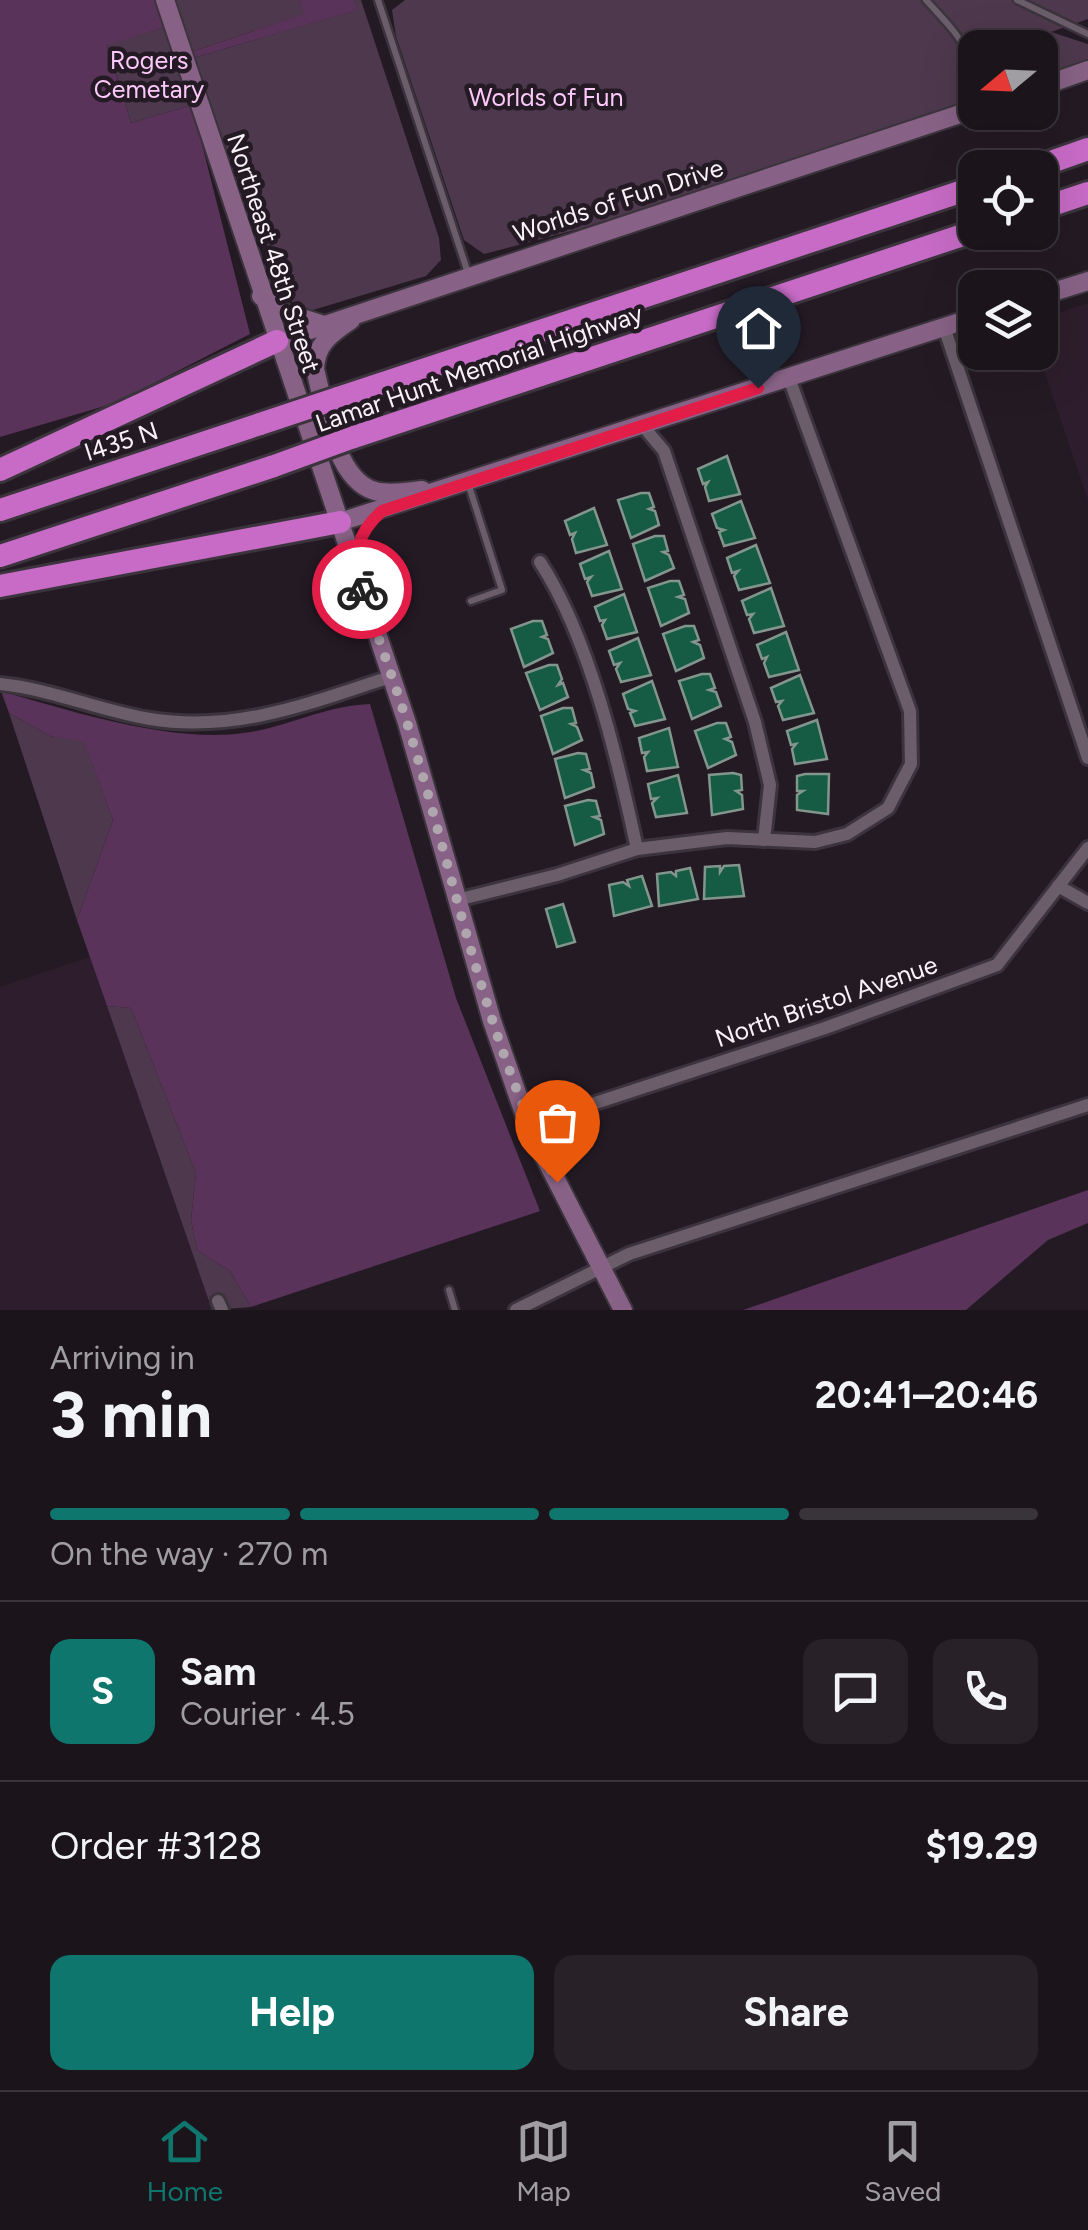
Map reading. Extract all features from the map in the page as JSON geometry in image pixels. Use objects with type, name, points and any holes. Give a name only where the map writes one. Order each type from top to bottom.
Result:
[{"type":"highway","points":[[1058,160],[1088,150]]},
{"type":"highway","name":"Lamar Hunt Memorial Highway","points":[[260,424],[958,193]]},
{"type":"highway","points":[[1058,204],[1088,194]]},
{"type":"highway","name":"Lamar Hunt Memorial Highway","points":[[0,556],[958,237]]},
{"type":"highway","points":[[0,470],[277,340]]},
{"type":"highway","name":"I435 N","points":[[0,510],[260,424]]},
{"type":"highway","points":[[0,586],[340,522]]},
{"type":"main road","name":"Northeast 48th Street","points":[[164,0],[355,565],[528,1125],[623,1310]]},
{"type":"main road","points":[[1058,81],[1088,70]]},
{"type":"main road","name":"Worlds of Fun Drive","points":[[277,340],[958,115]]},
{"type":"main road","points":[[1058,290],[1088,281]]},
{"type":"main road","points":[[261,296],[280,310],[322,324]]},
{"type":"main road","points":[[372,306],[331,334],[315,356],[320,389],[345,463],[360,484],[376,492],[449,488]]},
{"type":"main road","points":[[340,522],[958,323]]},
{"type":"main road","points":[[355,565],[364,526],[382,511]]},
{"type":"street","points":[[944,328],[1088,758]]},
{"type":"street","points":[[456,900],[557,875],[637,848],[727,838],[815,842],[848,834],[888,808],[912,764],[910,711],[789,378]]},
{"type":"street","points":[[664,451],[666,418]]},
{"type":"street","points":[[643,426],[664,451],[755,722],[770,784],[764,840]]},
{"type":"street","points":[[540,562],[560,593],[610,736],[637,848]]},
{"type":"street","points":[[0,684],[146,718],[207,724],[267,717],[390,678]]},
{"type":"street","name":"North Bristol Avenue","points":[[528,1125],[825,1028],[998,965],[1088,848]]},
{"type":"street","points":[[1058,886],[1088,903]]},
{"type":"street","points":[[516,1310],[629,1254],[1088,1105]]},
{"type":"lane","points":[[378,0],[468,274]]},
{"type":"lane","points":[[926,0],[958,37]]},
{"type":"lane","points":[[1017,0],[1088,34]]},
{"type":"lane","points":[[468,482],[502,590],[471,601]]},
{"type":"lane","points":[[449,1290],[455,1310]]},
{"type":"shaded area","points":[[0,0],[154,0],[166,27],[107,45],[131,123],[192,105],[250,334],[115,403],[0,437]]},
{"type":"shaded area","points":[[300,0],[354,0],[357,10],[193,58],[191,52],[304,14]]},
{"type":"shaded area","points":[[1088,303],[1088,500],[1044,370],[1058,370],[1058,313]]},
{"type":"shaded area","points":[[1,691],[125,724],[191,734],[251,732],[370,704],[456,998],[540,1211],[251,1307],[230,1271],[197,1250],[191,1220],[196,1173],[131,1008],[107,1006],[77,920],[113,820],[84,742],[50,736],[9,713]]},
{"type":"shaded area","points":[[90,957],[212,1310],[0,1310],[0,987]]},
{"type":"shaded area","points":[[1088,1190],[1088,1223],[1048,1240],[966,1310],[743,1310]]},
{"type":"green space","points":[[174,0],[300,0],[305,14],[191,52]]},
{"type":"green space","points":[[354,0],[361,0],[439,238],[441,260],[426,276],[299,311],[276,282],[193,58],[356,10]]},
{"type":"green space","name":"Worlds of Fun","points":[[405,0],[1088,0],[1088,19],[1057,30],[958,30],[957,108],[579,229],[484,254],[464,240],[396,36],[392,10]]},
{"type":"green space","name":"Rogers Cemetary","points":[[166,27],[192,105],[131,123],[107,44]]},
{"type":"green space","name":"Worlds of Fun","points":[[1058,34],[1088,44],[1088,61],[1058,70]]},
{"type":"green space","points":[[9,713],[50,736],[84,741],[113,820],[77,920]]},
{"type":"green space","points":[[107,1006],[131,1008],[196,1173],[191,1220],[197,1250],[230,1271],[251,1307],[212,1310]]},
{"type":"building","points":[[727,456],[740,494],[709,501],[705,487],[708,482],[703,484],[698,469]]},
{"type":"building","points":[[649,493],[654,507],[649,509],[655,511],[659,525],[631,538],[618,500]]},
{"type":"building","points":[[741,501],[755,538],[724,546],[719,532],[724,530],[717,528],[712,514]]},
{"type":"building","points":[[594,508],[607,545],[576,553],[572,539],[575,533],[570,535],[565,521]]},
{"type":"building","points":[[664,536],[668,551],[663,552],[669,555],[674,568],[645,581],[633,544]]},
{"type":"building","points":[[756,545],[770,583],[739,590],[734,576],[738,571],[732,573],[727,558]]},
{"type":"building","points":[[609,551],[622,589],[592,596],[587,582],[591,577],[585,579],[580,564]]},
{"type":"building","points":[[679,581],[684,595],[678,597],[685,599],[689,613],[661,626],[648,588]]},
{"type":"building","points":[[771,588],[784,626],[754,633],[749,619],[753,614],[747,615],[742,601]]},
{"type":"building","points":[[624,594],[637,632],[607,639],[602,625],[605,620],[600,621],[595,607]]},
{"type":"building","points":[[542,621],[547,635],[542,637],[548,639],[553,653],[524,667],[511,629]]},
{"type":"building","points":[[694,626],[699,640],[693,642],[700,645],[704,658],[676,671],[663,634]]},
{"type":"building","points":[[786,632],[799,670],[769,677],[764,663],[767,657],[762,659],[757,645]]},
{"type":"building","points":[[638,638],[651,675],[621,682],[616,669],[620,663],[614,665],[609,651]]},
{"type":"building","points":[[557,665],[562,679],[558,685],[563,683],[568,697],[540,710],[526,673]]},
{"type":"building","points":[[710,674],[715,688],[709,690],[716,692],[721,706],[692,719],[679,681]]},
{"type":"building","points":[[800,675],[814,713],[783,720],[778,706],[782,701],[776,702],[771,688]]},
{"type":"building","points":[[652,681],[665,719],[635,726],[630,713],[635,711],[628,709],[623,694]]},
{"type":"building","points":[[572,708],[576,723],[571,724],[577,727],[582,740],[553,754],[541,716]]},
{"type":"building","points":[[817,720],[827,759],[795,764],[792,749],[796,744],[791,745],[787,731]]},
{"type":"building","points":[[726,723],[731,737],[725,739],[732,742],[736,755],[708,768],[695,731]]},
{"type":"building","points":[[669,728],[678,767],[647,771],[644,757],[648,752],[642,753],[639,738]]},
{"type":"building","points":[[586,754],[590,769],[584,770],[591,773],[594,787],[565,798],[555,759]]},
{"type":"building","points":[[829,774],[828,814],[797,810],[797,795],[803,791],[797,791],[797,776]]},
{"type":"building","points":[[678,775],[687,813],[656,817],[652,803],[657,798],[651,799],[648,784]]},
{"type":"building","points":[[709,775],[741,775],[742,790],[736,791],[742,795],[743,809],[712,815]]},
{"type":"building","points":[[596,801],[600,816],[594,817],[601,820],[604,834],[575,845],[565,806]]},
{"type":"building","points":[[739,865],[744,896],[704,899],[705,867],[720,866],[720,872],[724,866]]},
{"type":"building","points":[[690,868],[698,899],[659,906],[657,874],[671,872],[676,876],[676,871]]},
{"type":"building","points":[[642,876],[652,906],[614,916],[609,885],[623,882],[629,886],[627,880]]},
{"type":"building","points":[[563,904],[575,942],[557,947],[546,909]]},
{"type":"way so far","points":[[362,589],[408,724],[492,1021],[528,1125],[557,1182]]},
{"type":"route","points":[[362,589],[355,565],[358,542],[364,526],[382,511],[758,388]]}]
